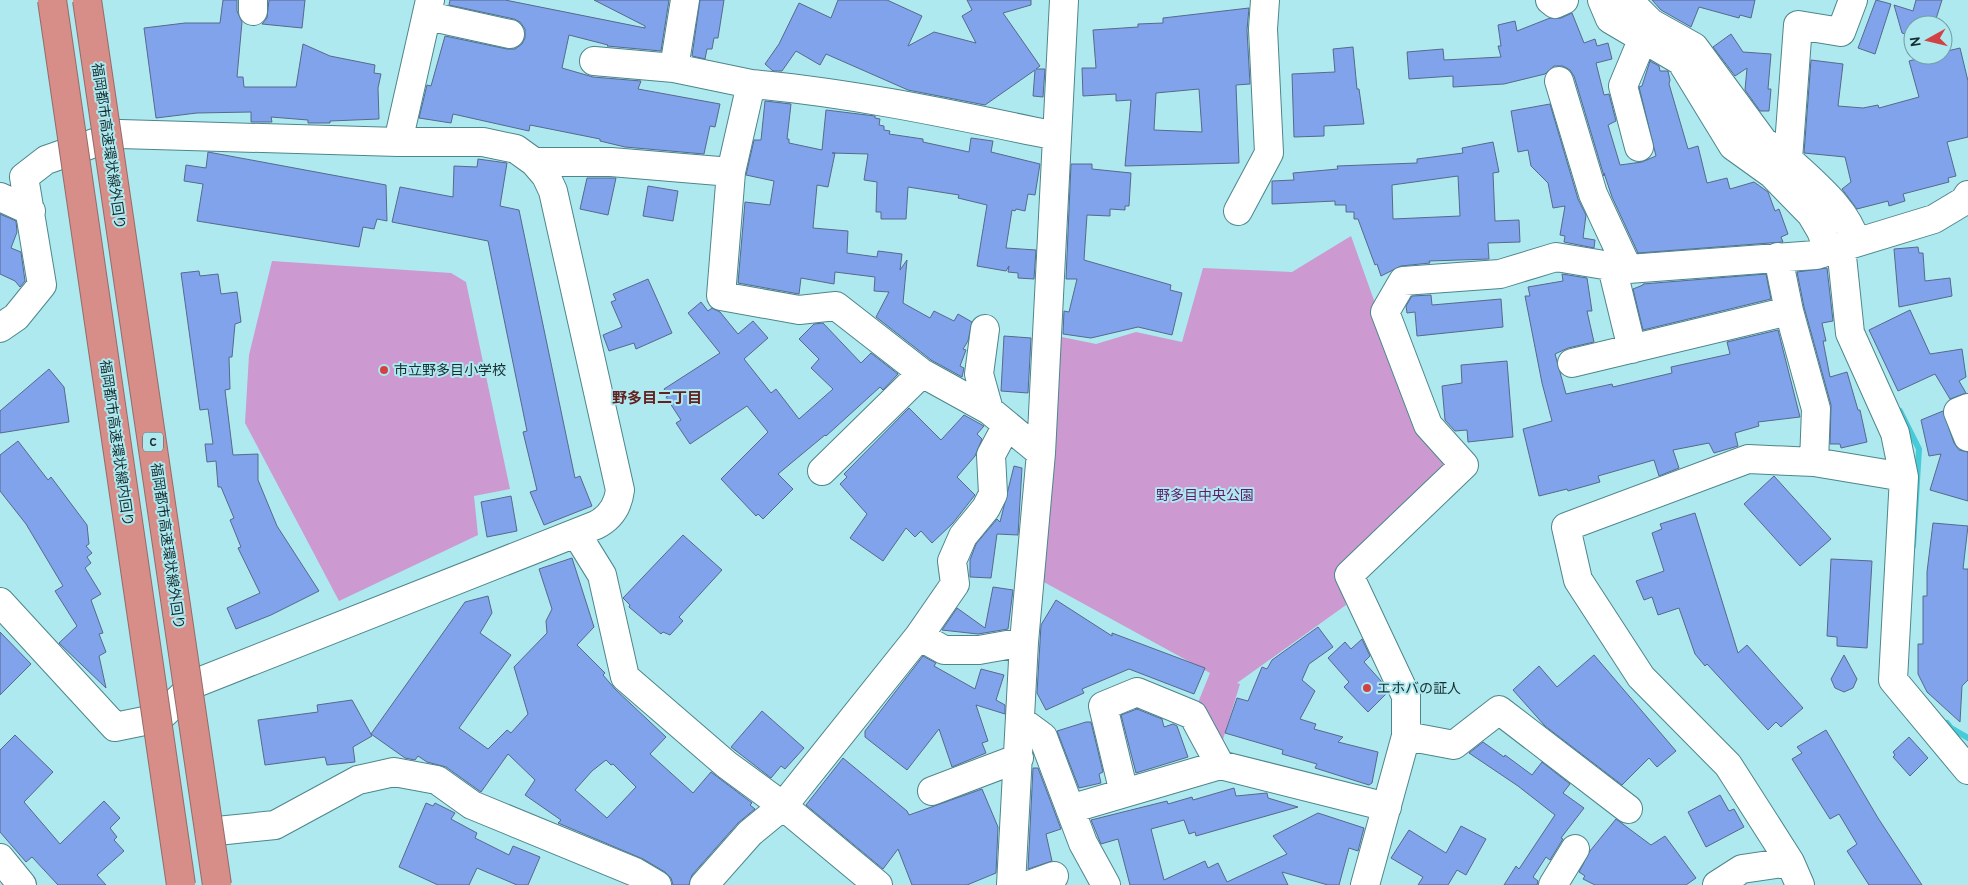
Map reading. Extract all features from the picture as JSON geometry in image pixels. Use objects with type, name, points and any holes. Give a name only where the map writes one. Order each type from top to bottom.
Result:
[{"type":"highway","name":"福岡都市高速環状線内回り","points":[[52,0],[181,885]]},
{"type":"highway","name":"福岡都市高速環状線外回り","points":[[87,0],[217,885]]},
{"type":"street","points":[[674,68],[685,0]]},
{"type":"street","points":[[1011,885],[1024,642],[1041,453],[1064,0]]},
{"type":"street","points":[[1238,210],[1269,153],[1263,29],[1265,0]]},
{"type":"street","points":[[1550,0],[1555,4],[1564,0]]},
{"type":"street","points":[[1602,0],[1610,19],[1694,47],[1763,142],[1788,159],[1822,191],[1852,228],[1842,247],[1850,333],[1894,433],[1904,477],[1893,680],[1968,770]]},
{"type":"street","points":[[1628,0],[1647,30],[1682,61],[1733,146],[1772,174],[1811,214],[1821,231],[1842,247]]},
{"type":"street","points":[[1788,159],[1798,25],[1841,32],[1853,0]]},
{"type":"street","points":[[398,142],[429,8],[510,34]]},
{"type":"street","points":[[1639,147],[1623,86],[1647,30]]},
{"type":"street","points":[[594,61],[674,68],[751,84],[813,90],[894,103],[1056,136]]},
{"type":"street","points":[[1558,81],[1593,194],[1620,268],[1632,349]]},
{"type":"street","points":[[751,84],[731,172],[722,296],[799,310],[836,306],[922,372],[998,417],[1041,453]]},
{"type":"street","points":[[0,328],[16,317],[42,285],[24,177],[46,160],[120,134],[491,143],[516,149],[534,162],[546,176],[553,191],[620,490],[619,500],[614,510],[605,520],[196,683],[160,718],[115,727],[0,602]]},
{"type":"street","points":[[534,162],[611,162],[731,172]]},
{"type":"street","points":[[1365,885],[1406,736],[1406,696],[1349,575],[1464,465],[1428,425],[1385,312],[1403,281],[1500,274],[1556,257],[1620,268],[1816,255],[1934,219],[1964,201],[1968,195]]},
{"type":"street","points":[[0,197],[31,211]]},
{"type":"street","points":[[1778,258],[1789,311],[1816,410],[1814,462]]},
{"type":"street","points":[[1572,363],[1789,311]]},
{"type":"street","points":[[704,885],[750,833],[783,806],[919,636],[956,584],[952,562],[963,536],[986,508],[994,494],[991,455],[998,417],[979,374],[984,329]]},
{"type":"street","points":[[822,471],[922,372]]},
{"type":"street","points":[[1968,408],[1958,412],[1968,437]]},
{"type":"street","points":[[1795,874],[1728,765],[1641,678],[1578,580],[1566,527],[1748,459],[1814,462],[1904,477]]},
{"type":"street","points":[[576,533],[602,574],[625,677],[727,765],[783,806],[878,885]]},
{"type":"street","points":[[919,636],[944,650],[979,650],[1024,642]]},
{"type":"street","points":[[1124,793],[1103,706],[1137,692],[1193,715],[1220,765]]},
{"type":"street","points":[[1406,736],[1454,745],[1499,710],[1628,809]]},
{"type":"street","points":[[1020,720],[1043,736],[1083,843],[1106,885]]},
{"type":"street","points":[[932,791],[1019,758]]},
{"type":"street","points":[[1070,809],[1220,765],[1387,807]]},
{"type":"street","points":[[217,831],[274,825],[358,780],[394,772],[437,780],[472,805],[635,872],[657,885]]},
{"type":"street","points":[[1553,885],[1576,849]]},
{"type":"street","points":[[0,858],[22,885]]},
{"type":"street","points":[[1717,885],[1742,869],[1795,874]]},
{"type":"street","points":[[1028,885],[1054,876]]},
{"type":"green space","name":"野多目中央公園","points":[[1351,236],[1420,429],[1449,470],[1338,570],[1346,605],[1237,683],[1240,684],[1217,759],[1193,715],[1210,673],[1042,581],[1057,336],[1096,344],[1136,332],[1182,342],[1203,268],[1292,272]]},
{"type":"green space","points":[[272,261],[451,273],[466,282],[510,489],[474,496],[478,535],[339,601],[245,423],[249,355]]},
{"type":"building","points":[[223,0],[237,0],[237,11],[242,22],[237,77],[243,77],[244,87],[296,87],[303,44],[330,56],[375,65],[374,73],[381,74],[378,88],[379,119],[308,123],[308,120],[271,117],[272,122],[251,122],[251,112],[197,113],[156,118],[144,28],[185,23],[220,23]]},
{"type":"building","points":[[269,0],[305,0],[302,28],[262,24],[267,18]]},
{"type":"building","points":[[450,0],[505,0],[645,28],[645,26],[594,0],[669,0],[661,51],[607,46],[569,35],[562,68],[593,77],[641,81],[638,89],[720,104],[715,127],[710,126],[704,154],[625,147],[600,141],[600,139],[530,125],[529,131],[453,114],[451,123],[419,118],[427,85],[431,86],[445,36],[507,49],[515,49],[522,44],[525,38],[525,29],[520,22],[514,19],[449,5]]},
{"type":"building","points":[[700,0],[724,0],[718,38],[714,38],[712,49],[707,49],[705,59],[692,56]]},
{"type":"building","points":[[838,0],[887,0],[922,16],[908,46],[934,32],[976,43],[962,16],[972,10],[967,0],[1031,0],[1031,5],[1003,13],[1040,66],[1036,69],[1045,69],[1043,97],[1033,96],[1035,70],[985,105],[908,90],[826,54],[820,65],[796,51],[782,71],[773,71],[765,64],[779,44],[799,3],[831,18]]},
{"type":"building","points":[[1652,0],[1755,0],[1751,18],[1740,15],[1739,18],[1699,7],[1691,27],[1661,10]]},
{"type":"building","points":[[1876,0],[1891,4],[1875,54],[1858,48]]},
{"type":"building","points":[[1916,0],[1942,0],[1937,15],[1903,15],[1902,33],[1894,5],[1913,11]]},
{"type":"building","points":[[1249,8],[1247,30],[1250,84],[1236,85],[1239,163],[1125,166],[1131,100],[1116,101],[1116,94],[1083,96],[1082,68],[1096,68],[1093,30],[1163,23],[1163,18]],"holes":[[[1199,89],[1202,132],[1154,130],[1156,93]]]},
{"type":"building","points":[[1572,13],[1584,43],[1595,39],[1597,46],[1608,43],[1612,59],[1596,63],[1604,95],[1609,94],[1616,121],[1608,125],[1620,165],[1642,162],[1656,156],[1639,87],[1642,86],[1650,61],[1659,66],[1660,71],[1668,71],[1669,84],[1688,149],[1698,146],[1707,183],[1727,178],[1730,189],[1754,182],[1768,192],[1775,211],[1779,209],[1788,234],[1781,237],[1783,242],[1638,253],[1612,197],[1604,173],[1604,176],[1574,76],[1570,70],[1563,66],[1554,66],[1545,74],[1504,84],[1453,87],[1453,76],[1409,79],[1407,52],[1443,49],[1444,60],[1501,57],[1498,46],[1501,46],[1498,25],[1515,21],[1517,31],[1550,18],[1561,18]]},
{"type":"building","points":[[1731,34],[1743,52],[1771,54],[1768,89],[1771,89],[1769,111],[1760,111],[1745,90],[1747,68],[1735,76],[1713,47]]},
{"type":"building","points":[[1353,47],[1357,89],[1359,89],[1364,124],[1324,126],[1324,136],[1294,137],[1292,74],[1335,72],[1333,49]]},
{"type":"building","points":[[1960,48],[1968,81],[1968,137],[1947,142],[1956,176],[1948,178],[1949,182],[1903,194],[1905,201],[1889,206],[1888,201],[1857,209],[1842,189],[1851,182],[1845,157],[1804,153],[1811,60],[1843,64],[1838,106],[1863,108],[1878,105],[1879,108],[1919,97],[1910,65],[1953,65],[1953,50]]},
{"type":"building","points":[[765,101],[791,104],[787,139],[789,139],[789,143],[822,150],[826,110],[875,116],[875,118],[880,119],[879,125],[884,126],[884,130],[890,131],[889,134],[923,139],[923,142],[969,152],[971,138],[993,141],[991,152],[1040,164],[1035,195],[1028,194],[1025,211],[1012,210],[1006,248],[1036,250],[1034,279],[1018,278],[1018,273],[1008,272],[1009,266],[1006,271],[977,266],[987,205],[958,198],[959,195],[908,187],[906,219],[881,219],[881,212],[876,212],[877,182],[864,180],[868,154],[835,153],[828,187],[817,185],[813,228],[848,231],[847,253],[877,257],[878,251],[902,254],[900,270],[907,260],[903,303],[930,318],[934,311],[954,321],[958,314],[972,322],[968,341],[963,349],[966,350],[960,366],[964,368],[962,377],[931,360],[876,317],[889,292],[874,291],[875,277],[835,272],[834,284],[801,278],[799,294],[738,283],[745,202],[770,205],[774,181],[746,175],[754,140],[761,140]]},
{"type":"building","points":[[1550,104],[1578,199],[1586,215],[1583,238],[1595,240],[1594,248],[1564,242],[1565,236],[1560,235],[1565,206],[1553,208],[1548,183],[1531,166],[1528,150],[1518,152],[1511,111]]},
{"type":"building","points":[[1493,142],[1499,172],[1493,173],[1495,221],[1519,220],[1520,242],[1488,243],[1489,259],[1429,261],[1430,263],[1401,266],[1381,276],[1358,219],[1354,219],[1354,212],[1346,212],[1346,205],[1335,205],[1335,201],[1272,204],[1272,181],[1294,180],[1293,173],[1338,169],[1337,166],[1417,163],[1417,159],[1463,153],[1462,148]],"holes":[[[1458,176],[1460,216],[1393,219],[1392,185]]]},
{"type":"building","points":[[208,152],[386,185],[387,221],[377,219],[374,229],[363,227],[359,247],[197,221],[203,184],[184,181],[186,165],[206,168]]},
{"type":"building","points":[[478,159],[507,163],[500,206],[519,210],[575,478],[580,476],[592,506],[544,525],[530,492],[537,490],[523,432],[527,431],[488,241],[392,222],[400,187],[453,197],[454,166],[477,167]]},
{"type":"building","points":[[1071,164],[1092,164],[1092,169],[1131,173],[1129,206],[1125,206],[1125,210],[1110,209],[1110,216],[1087,215],[1084,260],[1171,285],[1170,290],[1182,293],[1172,335],[1138,327],[1091,338],[1063,334],[1064,311],[1069,312],[1077,279],[1066,279]]},
{"type":"building","points":[[587,178],[616,178],[608,215],[580,209]]},
{"type":"building","points":[[648,186],[678,191],[673,221],[643,216]]},
{"type":"building","points":[[0,214],[16,221],[17,232],[11,248],[21,252],[25,281],[20,287],[15,281],[0,274]]},
{"type":"building","points":[[1918,247],[1919,253],[1923,253],[1925,281],[1950,278],[1952,296],[1899,307],[1894,249]]},
{"type":"building","points":[[1827,268],[1833,321],[1822,323],[1826,341],[1823,341],[1830,377],[1847,372],[1858,410],[1860,410],[1867,442],[1841,448],[1840,444],[1830,444],[1831,405],[1804,307],[1797,272]]},
{"type":"building","points":[[199,271],[200,276],[218,274],[221,294],[237,292],[241,322],[235,324],[232,357],[229,357],[230,389],[225,390],[233,455],[258,454],[258,480],[277,526],[319,591],[271,615],[236,629],[227,608],[260,593],[238,548],[241,547],[230,520],[234,518],[221,487],[218,487],[216,461],[207,462],[205,444],[213,444],[208,409],[200,410],[181,273]]},
{"type":"building","points":[[1562,274],[1587,278],[1592,311],[1587,311],[1594,342],[1568,348],[1555,354],[1566,394],[1612,384],[1613,387],[1672,373],[1671,367],[1730,354],[1727,342],[1778,330],[1800,417],[1758,422],[1759,426],[1735,433],[1738,446],[1714,453],[1709,443],[1673,450],[1679,468],[1659,476],[1654,460],[1598,476],[1600,482],[1568,491],[1567,489],[1539,496],[1523,429],[1552,421],[1542,383],[1525,296],[1530,296],[1528,287],[1563,281]]},
{"type":"building","points":[[1766,274],[1771,299],[1643,330],[1633,289],[1643,284]]},
{"type":"building","points":[[648,279],[672,333],[636,349],[634,343],[609,351],[603,335],[622,327],[611,302],[616,300],[613,294]]},
{"type":"building","points":[[1431,295],[1432,305],[1501,299],[1503,327],[1417,336],[1415,312],[1407,313],[1406,306],[1412,296]]},
{"type":"building","points":[[701,302],[708,311],[712,308],[720,312],[738,334],[753,321],[768,338],[744,359],[771,393],[776,389],[799,419],[833,389],[811,368],[819,359],[799,339],[814,324],[823,323],[861,363],[871,353],[898,374],[883,390],[880,387],[826,436],[778,474],[793,489],[763,519],[758,514],[756,516],[721,479],[768,432],[747,406],[690,444],[676,423],[681,420],[666,397],[668,396],[664,389],[720,353],[688,313]]},
{"type":"building","points":[[1910,310],[1930,354],[1962,349],[1966,377],[1959,381],[1966,393],[1950,399],[1935,374],[1898,391],[1869,330]]},
{"type":"building","points":[[1004,336],[1031,338],[1028,393],[1001,391]]},
{"type":"building","points":[[1507,361],[1513,437],[1468,442],[1467,430],[1455,431],[1445,420],[1442,386],[1462,383],[1461,365]]},
{"type":"building","points":[[49,369],[64,387],[69,422],[0,433],[0,411]]},
{"type":"building","points":[[909,408],[941,440],[964,415],[984,426],[977,434],[982,439],[975,456],[957,477],[975,495],[953,523],[932,543],[921,531],[915,537],[906,528],[883,561],[850,538],[867,514],[840,484],[847,477],[844,474]]},
{"type":"building","points":[[1943,411],[1954,443],[1959,450],[1968,452],[1968,501],[1930,490],[1941,454],[1929,456],[1921,420]]},
{"type":"building","points":[[18,441],[48,480],[51,477],[87,525],[89,544],[86,546],[92,553],[87,557],[91,563],[85,568],[101,594],[91,600],[103,633],[99,634],[106,652],[99,656],[106,688],[59,643],[77,626],[55,591],[63,586],[26,524],[0,491],[0,455]]},
{"type":"building","points":[[1014,466],[1022,468],[1018,535],[997,534],[991,578],[970,577],[970,560],[976,544],[997,519],[1000,522]]},
{"type":"building","points":[[1774,476],[1831,539],[1800,566],[1744,504]]},
{"type":"building","points":[[511,496],[517,531],[487,537],[481,502]]},
{"type":"building","points":[[1695,513],[1738,653],[1747,645],[1803,708],[1781,727],[1776,722],[1768,730],[1707,664],[1705,666],[1695,654],[1679,608],[1658,615],[1652,597],[1644,600],[1636,581],[1664,571],[1652,533],[1662,529],[1660,524]]},
{"type":"building","points":[[1933,523],[1968,526],[1963,569],[1968,569],[1968,680],[1962,686],[1960,722],[1927,692],[1918,674],[1918,644],[1923,644],[1923,596],[1927,596],[1927,572]]},
{"type":"building","points":[[683,535],[722,570],[679,617],[683,621],[670,635],[663,632],[661,634],[629,607],[630,605],[623,598]]},
{"type":"building","points":[[572,558],[594,627],[577,645],[605,673],[603,675],[615,689],[666,737],[650,754],[693,793],[711,772],[752,803],[750,805],[755,809],[738,823],[692,875],[689,885],[673,885],[671,878],[665,872],[643,859],[558,823],[561,820],[525,795],[535,780],[508,754],[481,792],[446,767],[427,762],[418,756],[415,760],[405,758],[371,734],[465,602],[488,596],[492,613],[480,633],[511,655],[459,728],[488,749],[507,730],[511,733],[528,714],[514,667],[547,633],[546,621],[552,609],[539,569]],"holes":[[[606,760],[611,765],[613,764],[636,787],[607,818],[575,790],[592,771]]]},
{"type":"building","points":[[1831,559],[1872,561],[1867,648],[1837,646],[1837,637],[1827,636]]},
{"type":"building","points":[[993,587],[1013,590],[1008,629],[978,634],[942,630],[957,608],[985,628]]},
{"type":"building","points":[[1056,600],[1112,636],[1112,633],[1205,668],[1194,694],[1129,669],[1082,689],[1084,693],[1046,710],[1037,693],[1041,625]]},
{"type":"building","points":[[1318,627],[1333,647],[1309,664],[1302,680],[1315,691],[1300,719],[1316,724],[1314,729],[1343,737],[1338,742],[1378,752],[1372,783],[1369,785],[1315,768],[1317,764],[1282,754],[1283,750],[1225,733],[1237,698],[1248,701],[1262,667],[1267,669],[1272,660]]},
{"type":"building","points":[[0,632],[31,664],[0,695]]},
{"type":"building","points":[[1362,639],[1370,656],[1364,662],[1381,681],[1387,693],[1368,712],[1344,687],[1349,682],[1328,658],[1345,642],[1351,649]]},
{"type":"building","points":[[1594,655],[1676,751],[1657,767],[1649,758],[1622,785],[1545,726],[1513,690],[1539,666],[1557,687]]},
{"type":"building","points":[[1844,655],[1857,679],[1853,688],[1844,692],[1835,688],[1831,679]]},
{"type":"building","points":[[923,656],[936,663],[934,666],[975,689],[981,669],[1004,675],[996,700],[1005,705],[1005,714],[976,705],[988,741],[982,743],[986,753],[952,767],[939,729],[907,770],[865,737],[865,731]]},
{"type":"building","points":[[352,700],[372,736],[353,747],[355,762],[327,765],[325,757],[265,765],[258,720],[318,712],[317,705]]},
{"type":"building","points":[[1137,709],[1162,719],[1164,727],[1173,724],[1177,726],[1188,757],[1136,773],[1121,715]]},
{"type":"building","points":[[762,711],[804,748],[785,769],[781,766],[771,778],[731,747]]},
{"type":"building","points":[[1091,722],[1103,772],[1099,774],[1101,783],[1079,788],[1057,731]]},
{"type":"building","points":[[1826,730],[1878,818],[1922,885],[1869,885],[1847,851],[1857,844],[1839,814],[1830,819],[1792,759],[1802,753],[1797,747]]},
{"type":"building","points":[[15,735],[53,772],[24,802],[60,844],[104,801],[120,818],[110,828],[117,837],[114,840],[124,851],[97,875],[106,885],[58,885],[32,857],[26,862],[0,832],[0,750]]},
{"type":"building","points":[[1909,737],[1928,758],[1910,776],[1893,757],[1895,755],[1893,752]]},
{"type":"building","points":[[1483,742],[1504,757],[1505,755],[1532,775],[1542,762],[1570,784],[1563,793],[1584,808],[1561,838],[1563,839],[1550,860],[1546,857],[1533,877],[1538,881],[1537,885],[1504,885],[1516,866],[1519,869],[1555,815],[1518,786],[1469,753]]},
{"type":"building","points":[[843,758],[907,811],[909,815],[982,789],[998,827],[996,873],[967,885],[912,885],[898,849],[883,869],[806,805]]},
{"type":"building","points":[[1033,768],[1038,768],[1061,829],[1046,834],[1052,861],[1028,869]]},
{"type":"building","points":[[1234,788],[1236,796],[1267,793],[1268,798],[1298,807],[1196,836],[1195,832],[1189,834],[1184,820],[1151,829],[1164,880],[1205,861],[1208,868],[1218,863],[1227,882],[1287,854],[1273,836],[1318,813],[1364,828],[1358,851],[1349,848],[1339,885],[1328,885],[1282,872],[1288,885],[1130,885],[1118,839],[1101,844],[1091,820],[1167,801],[1168,804],[1192,797],[1193,800]]},
{"type":"building","points":[[1720,795],[1729,811],[1734,809],[1744,827],[1706,847],[1688,812]]},
{"type":"building","points":[[426,803],[433,806],[435,803],[455,813],[451,819],[477,833],[475,838],[509,855],[513,846],[540,857],[528,885],[517,885],[477,868],[469,885],[438,885],[399,867]]},
{"type":"building","points":[[1616,819],[1651,845],[1665,836],[1696,878],[1686,885],[1595,885],[1583,879],[1585,876],[1579,872],[1590,851]]},
{"type":"building","points":[[1461,826],[1486,839],[1466,875],[1457,870],[1448,885],[1418,885],[1423,877],[1391,858],[1409,830],[1446,853]]},
{"type":"waterway","points":[[1900,411],[1919,449],[1913,546]]},
{"type":"waterway","points":[[1947,723],[1951,728],[1968,738]]},
{"type":"place","name":"市立野多目小学校","points":[[384,370]]},
{"type":"place","name":"エホバの証人","points":[[1367,688]]},
{"type":"district","name":"野多目二丁目","points":[[657,398]]}]
